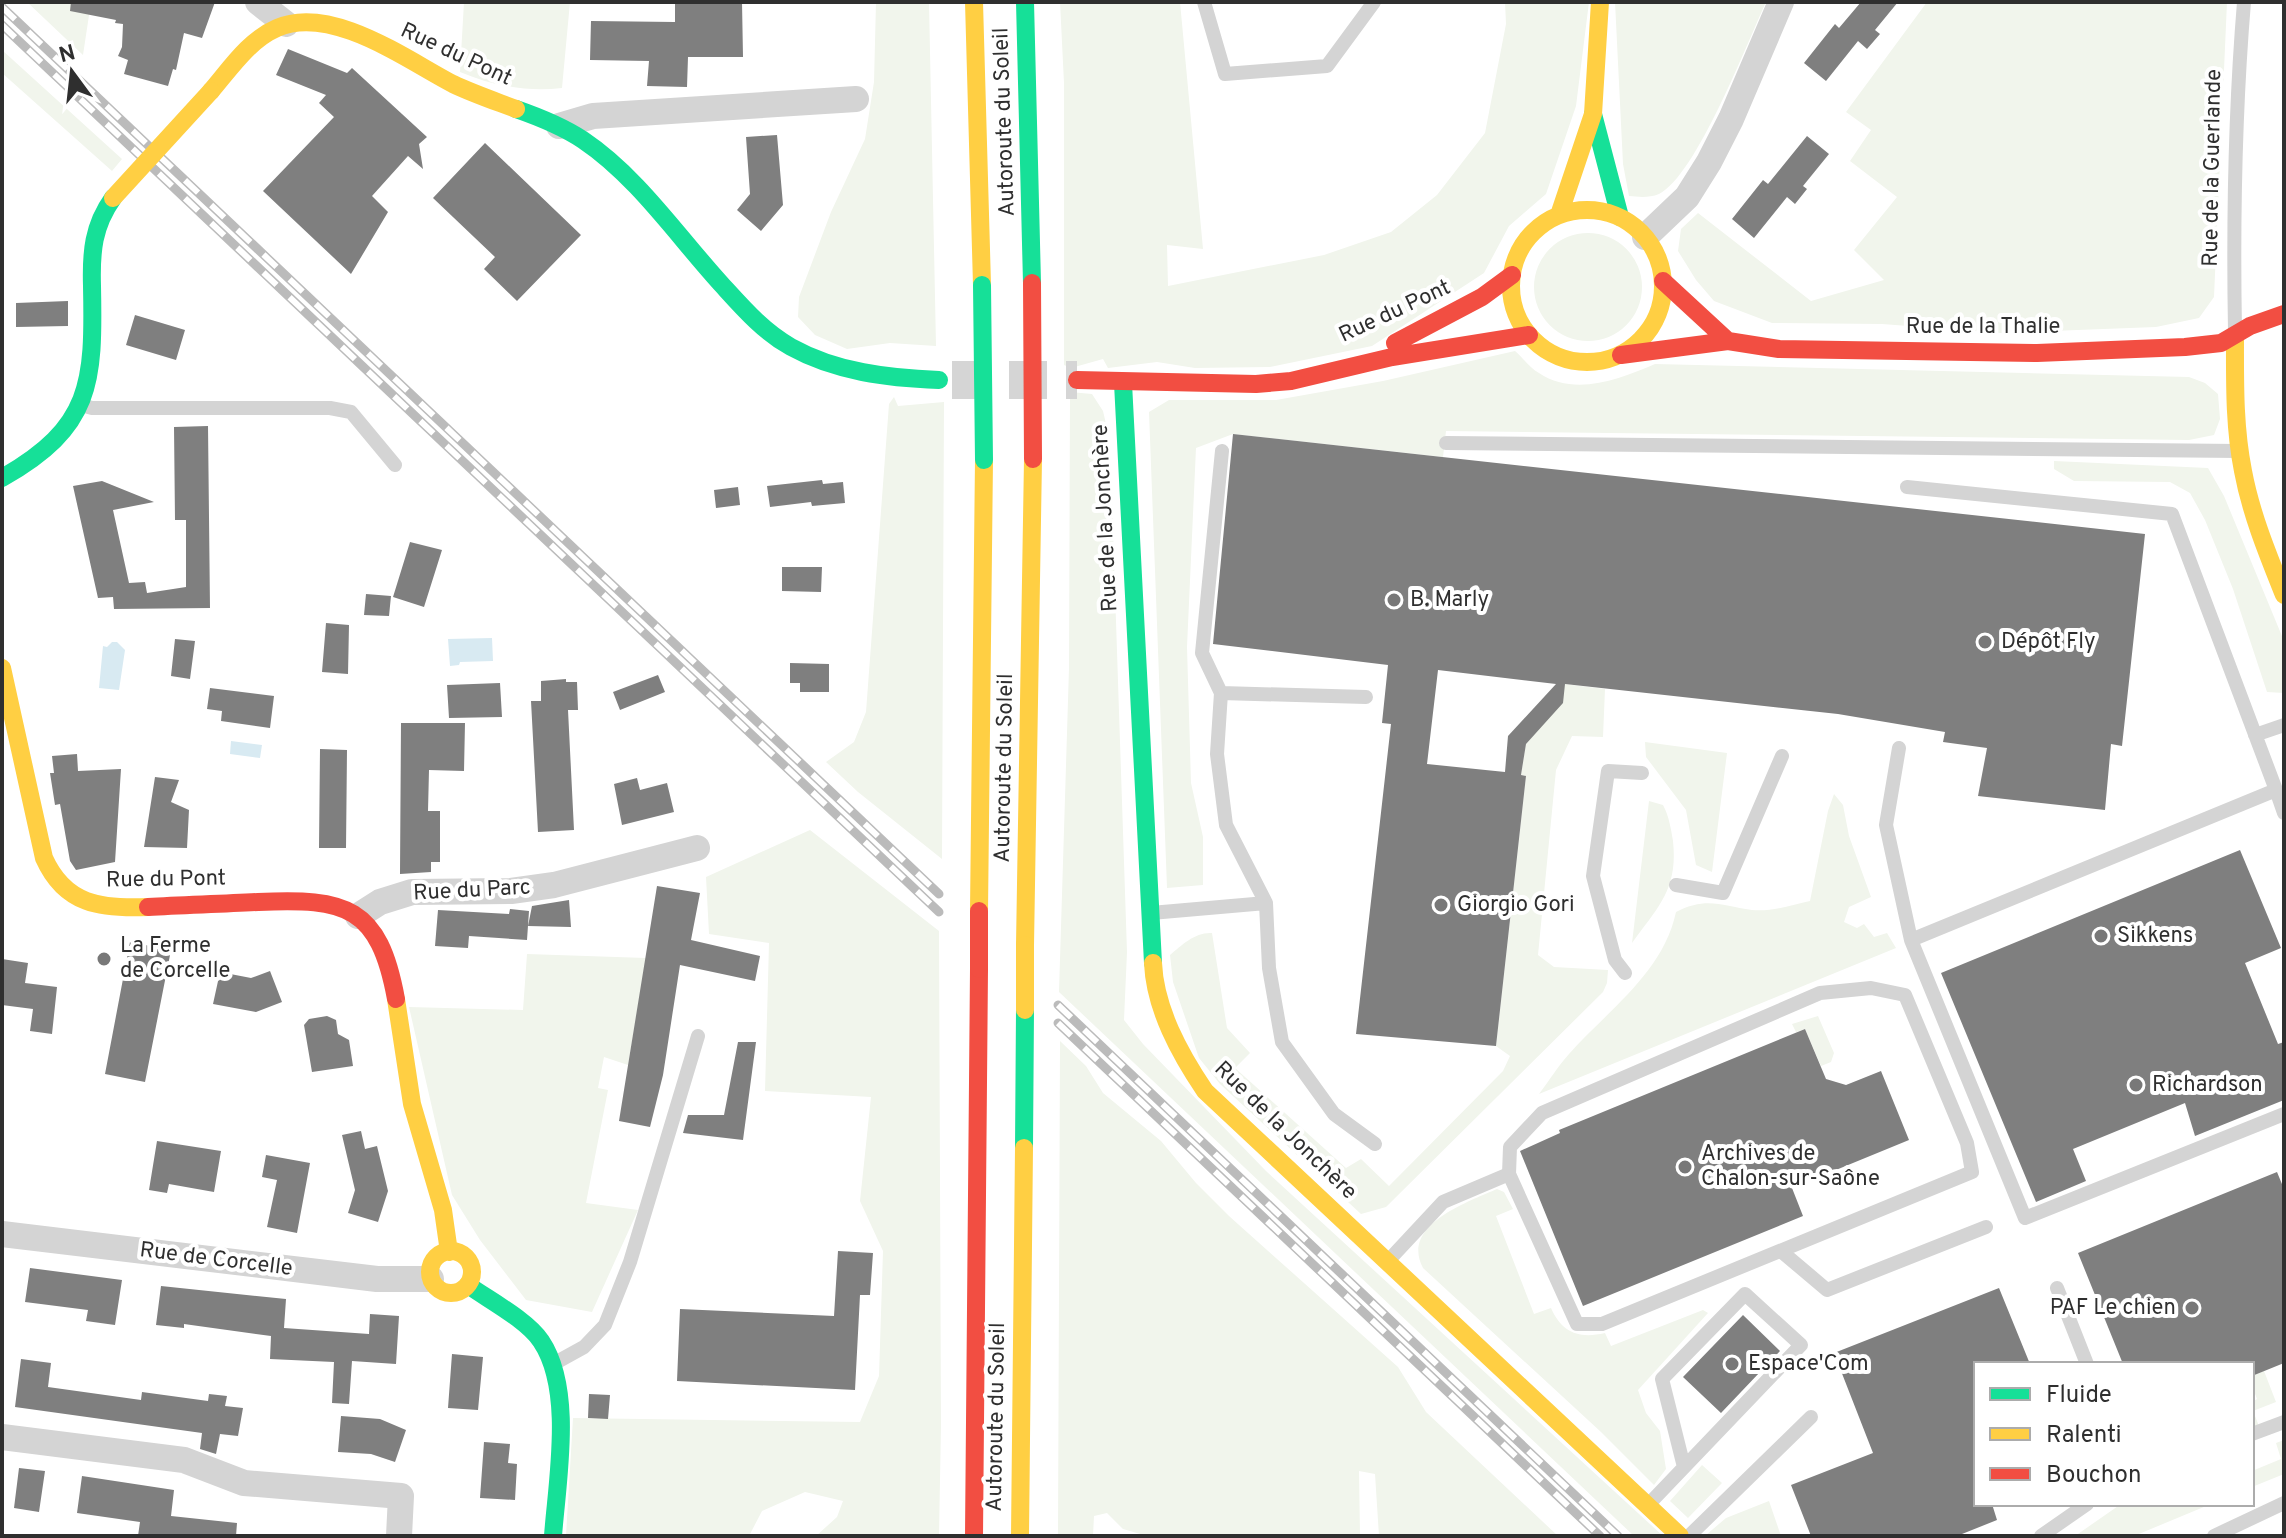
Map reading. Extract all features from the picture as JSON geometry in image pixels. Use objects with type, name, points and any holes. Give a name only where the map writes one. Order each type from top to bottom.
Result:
[{"type":"main road","name":"Autoroute du Soleil","points":[[974,2],[984,460],[974,1536]]},
{"type":"main road","name":"Autoroute du Soleil","points":[[1020,1536],[1033,459],[1025,2]]},
{"type":"main road","points":[[1559,215],[1593,114],[1600,2]]},
{"type":"main road","name":"Rue du Pont","points":[[286,24],[309,22],[340,28],[470,92],[559,126],[596,149],[747,312],[790,347],[832,365],[863,373],[898,379],[939,380]]},
{"type":"main road","points":[[2,478],[39,457],[59,440],[80,405],[91,370],[95,225],[113,198],[257,41],[286,24]]},
{"type":"main road","points":[[1593,114],[1620,217]]},
{"type":"main road","points":[[1588,210],[1620,217],[1645,237],[1658,257],[1663,281],[1661,304],[1653,325],[1644,337],[1621,355],[1606,360],[1575,361],[1549,352],[1529,335],[1516,314],[1512,299],[1512,275],[1517,255],[1546,222],[1559,215],[1588,210]]},
{"type":"main road","name":"Rue du Pont","points":[[1291,381],[1382,349],[1441,321],[1512,275]]},
{"type":"main road","points":[[1663,281],[1728,341]]},
{"type":"main road","points":[[2235,335],[2284,314]]},
{"type":"main road","name":"Rue du Pont","points":[[1077,380],[1256,384],[1291,381],[1392,357],[1529,335]]},
{"type":"main road","name":"Rue de la Thalie","points":[[1621,355],[1728,341],[1779,349],[2037,353],[2185,347],[2221,343],[2235,335]]},
{"type":"main road","name":"Rue de la Guerlande","points":[[2235,335],[2240,451],[2253,510],[2280,576],[2284,595]]},
{"type":"main road","name":"Rue de la Jonchère","points":[[1123,383],[1154,981],[1180,1054],[1205,1091],[1680,1536]]},
{"type":"main road","name":"Rue du Pont","points":[[2,668],[44,858],[50,875],[78,900],[124,908],[306,900],[335,902],[358,916]]},
{"type":"main road","points":[[358,916],[380,943],[387,963],[419,1136],[442,1206],[449,1252]]},
{"type":"main road","points":[[449,1252],[461,1254],[469,1262],[472,1274],[468,1285],[460,1291],[444,1292],[431,1279],[430,1271],[436,1258],[449,1252]]},
{"type":"main road","points":[[468,1285],[541,1341],[552,1366],[559,1395],[560,1429],[553,1536]]},
{"type":"street","points":[[258,2],[286,24]]},
{"type":"street","points":[[1645,237],[1687,197],[1709,162],[1731,119],[1781,2]]},
{"type":"street","points":[[559,126],[593,116],[856,99]]},
{"type":"street","name":"Rue du Parc","points":[[358,916],[380,902],[412,892],[511,891],[554,885],[697,848]]},
{"type":"street","name":"Rue de Corcelle","points":[[2,1234],[377,1279],[431,1279]]},
{"type":"street","points":[[2,1437],[184,1460],[244,1483],[401,1496],[399,1536]]},
{"type":"lane","points":[[1204,2],[1225,74],[1327,66],[1374,2]]},
{"type":"lane","name":"Rue de la Guerlande","points":[[2235,335],[2235,215],[2244,2]]},
{"type":"lane","points":[[80,405],[92,408],[330,408],[351,412],[395,465]]},
{"type":"lane","points":[[1446,443],[2240,451]]},
{"type":"lane","points":[[1222,451],[1202,653],[1221,693],[1217,754],[1226,825],[1266,903],[1269,968],[1282,1042],[1334,1114],[1375,1144]]},
{"type":"lane","points":[[1907,487],[2172,514],[2284,813]]},
{"type":"lane","points":[[1221,693],[1366,697]]},
{"type":"lane","points":[[2255,735],[2284,725]]},
{"type":"lane","points":[[1899,748],[1886,825],[1911,940],[2025,1218],[2284,1114]]},
{"type":"lane","points":[[1676,885],[1723,893],[1782,756]]},
{"type":"lane","points":[[1625,973],[1615,960],[1593,876],[1608,771],[1642,773]]},
{"type":"lane","points":[[1911,940],[2276,790]]},
{"type":"lane","points":[[1151,913],[1266,903]]},
{"type":"lane","points":[[1871,988],[1905,995],[1967,1143],[1972,1172],[1602,1324],[1577,1324],[1509,1174],[1510,1147],[1542,1113],[1820,993],[1871,988]]},
{"type":"lane","points":[[552,1366],[584,1347],[605,1325],[630,1262],[698,1036]]},
{"type":"lane","points":[[1388,1261],[1443,1202],[1509,1174]]},
{"type":"lane","points":[[1781,1251],[1827,1290],[1986,1227]]},
{"type":"lane","points":[[2057,1288],[2086,1362]]},
{"type":"lane","points":[[1648,1505],[1801,1345],[1745,1294],[1662,1379],[1684,1467]]},
{"type":"lane","points":[[1689,1536],[1811,1417]]},
{"type":"lane","points":[[2254,1433],[2284,1422]]},
{"type":"lane","points":[[2214,1536],[2276,1504],[2284,1503]]},
{"type":"lane","points":[[2041,1536],[2084,1506]]},
{"type":"shaded area","points":[[27,2],[91,2],[83,55]]},
{"type":"shaded area","points":[[464,2],[570,2],[562,88],[510,87],[460,72]]},
{"type":"shaded area","points":[[876,2],[929,2],[936,346],[890,343],[847,349],[815,335],[798,317],[799,297],[831,212],[865,139],[874,82]]},
{"type":"shaded area","points":[[1060,2],[1180,2],[1203,249],[1167,245],[1168,286],[1324,255],[1391,232],[1437,195],[1485,133],[1506,24],[1505,2],[1589,2],[1576,106],[1546,194],[1509,226],[1484,273],[1372,346],[1270,367],[1195,368],[1157,362],[1108,368],[1103,359],[1071,368],[1064,365],[1064,83]]},
{"type":"shaded area","points":[[1615,2],[1766,2],[1734,76],[1689,162],[1673,182],[1652,196],[1629,196],[1623,164]]},
{"type":"shaded area","points":[[1927,2],[2227,2],[2214,297],[2199,318],[2156,327],[2000,333],[1882,324],[1772,323],[1714,301],[1678,251],[1681,229],[1698,213],[1811,301],[1884,280],[1854,250],[1897,197],[1850,161],[1871,130],[1846,112]]},
{"type":"shaded area","points":[[2,50],[122,159],[112,171],[2,73]]},
{"type":"shaded area","points":[[1588,233],[1609,237],[1626,249],[1638,266],[1642,287],[1638,308],[1626,325],[1609,337],[1588,341],[1567,337],[1550,325],[1538,308],[1534,287],[1538,266],[1550,249],[1567,237]]},
{"type":"shaded area","points":[[1515,351],[1536,371],[1553,380],[1582,385],[1612,380],[1655,364],[2189,377],[2205,383],[2218,394],[2220,419],[2214,435],[2189,440],[1446,431],[1443,457],[1233,434],[1196,448],[1187,647],[1191,783],[1203,837],[1203,885],[1167,888],[1149,412],[1169,400],[1276,400],[1383,381]]},
{"type":"shaded area","points":[[1070,392],[1092,394],[1103,411],[1110,441],[1127,952],[1124,1020],[1143,1044],[1266,1171],[1663,1536],[1634,1536],[1059,992],[1069,668]]},
{"type":"shaded area","points":[[894,397],[898,406],[944,402],[942,859],[858,792],[826,762],[854,742],[866,712],[889,404]]},
{"type":"shaded area","points":[[2054,461],[2208,468],[2224,496],[2284,641],[2284,693],[2267,692],[2233,589],[2205,520],[2190,493],[2170,482],[2074,481],[2054,469]]},
{"type":"shaded area","points":[[492,638],[493,661],[460,662],[459,665],[450,666],[448,639]]},
{"type":"shaded area","points":[[117,642],[125,650],[119,690],[99,688],[103,646],[107,647]]},
{"type":"shaded area","points":[[1565,684],[1605,689],[1603,737],[1572,736],[1556,770],[1538,955],[1554,967],[1608,970],[1607,983],[1603,992],[1386,1207],[1361,1214],[1220,1084],[1199,1058],[1173,982],[1170,955],[1194,937],[1212,933],[1227,1028],[1250,1053],[1235,1068],[1346,1168],[1361,1159],[1389,1186],[1503,1071],[1510,1056],[1496,1046],[1526,776],[1521,775],[1526,744]]},
{"type":"shaded area","points":[[231,741],[262,745],[260,758],[230,754]]},
{"type":"shaded area","points":[[1645,742],[1727,753],[1712,872],[1696,865],[1686,810],[1646,757]]},
{"type":"shaded area","points":[[1834,794],[1843,805],[1849,836],[1871,897],[1849,907],[1844,922],[1857,928],[1864,924],[1874,937],[1887,933],[1896,948],[1539,1094],[1569,1054],[1647,972],[1669,934],[1676,912],[1706,903],[1759,910],[1810,901]]},
{"type":"shaded area","points":[[1649,801],[1663,805],[1667,814],[1674,858],[1664,896],[1632,943]]},
{"type":"shaded area","points":[[810,830],[939,931],[939,1536],[816,1536],[837,1517],[843,1501],[805,1492],[762,1511],[749,1536],[566,1536],[573,1418],[860,1422],[879,1376],[883,1251],[860,1201],[871,1097],[765,1091],[769,943],[709,934],[706,877]]},
{"type":"shaded area","points":[[527,954],[646,958],[628,1065],[604,1057],[598,1088],[608,1090],[586,1203],[638,1210],[592,1312],[526,1300],[480,1240],[452,1195],[409,1007],[523,1010]]},
{"type":"shaded area","points":[[1818,1016],[1834,1053],[1831,1062],[1821,1066],[1805,1029],[1796,1032],[1792,1024]]},
{"type":"shaded area","points":[[1060,1041],[1086,1066],[1103,1093],[1161,1141],[1229,1216],[1398,1367],[1426,1412],[1558,1536],[1379,1536],[1375,1474],[1359,1471],[1360,1536],[1147,1536],[1123,1529],[1107,1513],[1094,1516],[1093,1536],[1058,1536]]},
{"type":"shaded area","points":[[1497,1189],[1504,1192],[1513,1209],[1496,1216],[1534,1314],[1551,1308],[1560,1323],[1572,1332],[1587,1335],[1605,1333],[1611,1346],[1703,1310],[1708,1313],[1638,1390],[1646,1413],[1660,1431],[1666,1469],[1654,1485],[1423,1268],[1418,1253],[1421,1239],[1429,1228],[1455,1208]]},
{"type":"shaded area","points":[[2264,1371],[2276,1402],[2254,1411],[2254,1401],[2257,1399],[2254,1375]]},
{"type":"shaded area","points":[[2284,1440],[2284,1474],[2254,1486],[2254,1470],[2281,1459],[2276,1443]]},
{"type":"shaded area","points":[[1702,1465],[1722,1483],[1688,1518],[1670,1501]]},
{"type":"shaded area","points":[[1769,1501],[1781,1536],[1706,1535],[1726,1518]]},
{"type":"shaded area","points":[[2118,1506],[2206,1506],[2134,1536],[2075,1536]]},
{"type":"building","points":[[71,2],[215,2],[202,38],[184,33],[176,70],[173,69],[168,86],[124,74],[128,60],[118,56],[122,47],[123,24],[70,11]]},
{"type":"building","points":[[742,2],[743,57],[688,57],[687,87],[647,86],[649,61],[590,60],[591,21],[675,22],[675,4]]},
{"type":"building","points":[[1861,2],[1898,2],[1875,30],[1880,34],[1867,49],[1858,41],[1826,81],[1804,63],[1835,24],[1839,28]]},
{"type":"building","points":[[288,49],[347,73],[352,68],[427,137],[419,144],[423,169],[408,156],[372,196],[388,212],[351,274],[263,191],[334,117],[319,103],[326,95],[276,75]]},
{"type":"building","points":[[777,135],[783,205],[761,231],[737,210],[750,194],[746,137]]},
{"type":"building","points":[[1807,136],[1829,154],[1803,186],[1807,189],[1795,204],[1787,197],[1754,238],[1732,219],[1763,180],[1768,184]]},
{"type":"building","points":[[485,143],[581,235],[517,301],[484,269],[495,257],[433,198]]},
{"type":"building","points":[[68,301],[68,326],[16,327],[16,303]]},
{"type":"building","points":[[135,315],[185,330],[176,360],[126,345]]},
{"type":"building","points":[[208,426],[210,608],[114,609],[113,597],[98,598],[73,486],[102,481],[154,502],[113,510],[129,583],[145,582],[147,593],[186,587],[186,520],[175,520],[174,427]]},
{"type":"building","points":[[1233,434],[2145,534],[2122,746],[2111,744],[2105,810],[1978,796],[1987,748],[1943,742],[1945,732],[1838,714],[1565,684],[1563,703],[1526,744],[1521,775],[1526,776],[1496,1046],[1356,1034],[1391,724],[1382,723],[1388,665],[1213,644]],"holes":[[[1438,670],[1556,684],[1508,736],[1505,772],[1427,764]]]},
{"type":"building","points":[[822,480],[823,484],[843,482],[845,503],[812,506],[811,502],[770,507],[767,486]]},
{"type":"building","points":[[738,487],[740,505],[716,508],[714,490]]},
{"type":"building","points":[[410,542],[442,550],[424,607],[393,597]]},
{"type":"building","points":[[782,567],[822,567],[821,592],[782,591]]},
{"type":"building","points":[[366,594],[391,596],[389,616],[364,615]]},
{"type":"building","points":[[326,623],[349,625],[348,674],[322,672]]},
{"type":"building","points":[[175,639],[195,641],[190,679],[171,676]]},
{"type":"building","points":[[790,663],[829,664],[829,692],[800,692],[800,683],[790,683]]},
{"type":"building","points":[[658,675],[665,692],[620,710],[613,692]]},
{"type":"building","points":[[566,679],[566,682],[577,682],[578,710],[568,710],[574,830],[538,832],[531,701],[541,701],[541,681]]},
{"type":"building","points":[[500,683],[502,717],[449,718],[447,685]]},
{"type":"building","points":[[210,688],[274,696],[270,728],[221,721],[222,711],[207,709]]},
{"type":"building","points":[[401,723],[465,723],[464,771],[429,770],[428,811],[440,811],[440,862],[431,862],[431,872],[400,874]]},
{"type":"building","points":[[320,749],[347,750],[346,848],[319,848]]},
{"type":"building","points":[[77,754],[78,771],[121,769],[115,862],[76,870],[70,861],[60,804],[55,805],[50,773],[54,773],[52,756]]},
{"type":"building","points":[[155,777],[179,780],[171,802],[189,810],[187,848],[144,847]]},
{"type":"building","points":[[637,778],[640,790],[667,783],[674,812],[622,825],[614,784]]},
{"type":"building","points":[[2240,850],[2281,948],[2245,963],[2278,1044],[2284,1042],[2284,1100],[2195,1136],[2185,1103],[2073,1149],[2086,1181],[2036,1202],[1941,973]]},
{"type":"building","points":[[657,886],[700,893],[691,940],[760,956],[755,981],[680,965],[663,1075],[650,1127],[619,1121]]},
{"type":"building","points":[[569,900],[571,927],[528,926],[532,906]]},
{"type":"building","points":[[510,909],[529,911],[527,940],[469,936],[468,948],[435,946],[438,910],[509,914]]},
{"type":"building","points":[[130,942],[171,950],[145,1082],[105,1074]]},
{"type":"building","points":[[2,959],[28,963],[25,983],[57,987],[52,1034],[30,1031],[33,1009],[2,1005]]},
{"type":"building","points":[[270,971],[282,1002],[256,1012],[213,1004],[220,972],[251,978]]},
{"type":"building","points":[[327,1016],[336,1020],[338,1034],[349,1040],[353,1066],[312,1072],[304,1025],[309,1019]]},
{"type":"building","name":"Archives de Chalon-sur-Saône","points":[[1805,1029],[1826,1079],[1846,1085],[1881,1071],[1909,1140],[1792,1188],[1803,1216],[1583,1306],[1520,1151],[1560,1133],[1559,1130]]},
{"type":"building","points":[[738,1042],[756,1042],[743,1140],[683,1133],[688,1115],[724,1115]]},
{"type":"building","points":[[361,1131],[365,1149],[377,1146],[388,1191],[378,1222],[348,1213],[355,1190],[342,1135]]},
{"type":"building","points":[[157,1141],[221,1151],[214,1192],[169,1184],[167,1193],[149,1190]]},
{"type":"building","points":[[266,1155],[310,1163],[297,1233],[267,1227],[277,1180],[262,1177]]},
{"type":"building","name":"PAF Le chien","points":[[2277,1172],[2284,1189],[2284,1363],[2254,1375],[2254,1362],[2122,1362],[2078,1253]]},
{"type":"building","points":[[838,1251],[873,1253],[870,1295],[860,1295],[855,1390],[677,1381],[680,1309],[834,1316]]},
{"type":"building","points":[[30,1268],[122,1280],[115,1325],[86,1321],[88,1310],[25,1302]]},
{"type":"building","points":[[161,1286],[286,1299],[284,1328],[369,1334],[370,1314],[399,1316],[396,1364],[352,1361],[349,1404],[332,1403],[334,1362],[270,1359],[271,1336],[184,1324],[184,1328],[156,1325]]},
{"type":"building","points":[[1999,1288],[2029,1362],[1974,1362],[1974,1506],[1993,1506],[1997,1520],[1957,1536],[1811,1536],[1791,1485],[1873,1453],[1834,1353]]},
{"type":"building","name":"Espace'Com","points":[[1743,1315],[1780,1351],[1721,1413],[1683,1377]]},
{"type":"building","points":[[452,1354],[483,1357],[478,1410],[448,1408]]},
{"type":"building","points":[[21,1359],[51,1363],[48,1387],[141,1400],[142,1392],[208,1401],[209,1394],[227,1396],[225,1406],[243,1408],[238,1436],[220,1434],[216,1454],[200,1449],[202,1433],[15,1407]]},
{"type":"building","points":[[589,1394],[610,1395],[608,1419],[588,1418]]},
{"type":"building","points":[[341,1416],[380,1419],[406,1430],[395,1462],[371,1454],[338,1452]]},
{"type":"building","points":[[484,1442],[510,1444],[508,1463],[517,1464],[515,1500],[480,1498]]},
{"type":"building","points":[[19,1468],[45,1471],[39,1512],[14,1508]]},
{"type":"building","points":[[82,1476],[174,1490],[171,1516],[237,1523],[236,1536],[138,1536],[140,1522],[77,1513]]},
{"type":"tunnel","points":[[952,380],[1077,380]]},
{"type":"railway","points":[[2,7],[939,894]]},
{"type":"railway","points":[[2,25],[939,912]]},
{"type":"railway","points":[[1058,1005],[1618,1536]]},
{"type":"railway","points":[[1058,1023],[1600,1536]]},
{"type":"traffic: fast","points":[[1025,2],[1032,283]]},
{"type":"traffic: fast","points":[[516,109],[567,130],[603,155],[657,208],[746,311],[781,341],[808,356],[844,368],[901,378],[939,380]]},
{"type":"traffic: fast","points":[[1593,114],[1620,217]]},
{"type":"traffic: fast","points":[[2,478],[54,440],[71,420],[82,399],[91,350],[95,240],[101,219],[113,198]]},
{"type":"traffic: fast","points":[[982,285],[984,460]]},
{"type":"traffic: fast","points":[[1123,383],[1153,963]]},
{"type":"traffic: fast","points":[[1024,1148],[1025,1010]]},
{"type":"traffic: fast","points":[[468,1285],[535,1333],[551,1361],[557,1384],[561,1436],[553,1536]]},
{"type":"traffic: slow","points":[[974,2],[982,285]]},
{"type":"traffic: slow","points":[[1559,215],[1593,114],[1600,2]]},
{"type":"traffic: slow","points":[[211,91],[241,56],[267,33],[298,23],[321,23],[368,38],[453,84],[516,109]]},
{"type":"traffic: slow","points":[[113,198],[211,91]]},
{"type":"traffic: slow","points":[[1587,210],[1616,216],[1641,232],[1657,257],[1663,286],[1657,315],[1641,340],[1616,356],[1587,362],[1558,356],[1533,340],[1517,315],[1511,286],[1517,257],[1533,232],[1558,216],[1587,210]]},
{"type":"traffic: slow","points":[[2235,335],[2237,420],[2246,487],[2284,595]]},
{"type":"traffic: slow","points":[[1025,945],[1033,459]]},
{"type":"traffic: slow","points":[[979,911],[984,460]]},
{"type":"traffic: slow","points":[[2,668],[44,858],[53,874],[62,886],[86,901],[115,907],[148,907]]},
{"type":"traffic: slow","points":[[1025,945],[1025,1010]]},
{"type":"traffic: slow","points":[[1153,963],[1158,997],[1170,1030],[1205,1091],[1680,1536]]},
{"type":"traffic: slow","points":[[396,999],[412,1104],[443,1210],[449,1252]]},
{"type":"traffic: slow","points":[[1020,1536],[1024,1148]]},
{"type":"traffic: slow","points":[[451,1251],[466,1257],[472,1272],[466,1287],[451,1293],[436,1287],[430,1272],[436,1257],[451,1251]]},
{"type":"traffic: jam","points":[[1395,343],[1482,297],[1512,275]]},
{"type":"traffic: jam","points":[[1663,281],[1728,341]]},
{"type":"traffic: jam","points":[[1032,283],[1033,459]]},
{"type":"traffic: jam","points":[[1621,355],[1728,341],[1779,349],[2037,353],[2185,347],[2221,343],[2250,326],[2284,314]]},
{"type":"traffic: jam","points":[[1077,380],[1256,384],[1291,381],[1392,357],[1529,335]]},
{"type":"traffic: jam","points":[[148,907],[288,901],[336,906],[354,914],[368,926],[380,944],[396,999]]},
{"type":"traffic: jam","points":[[979,911],[979,969]]},
{"type":"traffic: jam","points":[[974,1536],[979,969]]},
{"type":"place","name":"B. Marly","points":[[1394,600]]},
{"type":"place","name":"Dépôt Fly","points":[[1985,642]]},
{"type":"place","name":"Giorgio Gori","points":[[1441,905]]},
{"type":"place","name":"Sikkens","points":[[2101,936]]},
{"type":"place","name":"La Ferme de Corcelle","points":[[104,959]]},
{"type":"place","name":"Richardson","points":[[2136,1085]]},
{"type":"place","name":"Archives de Chalon-sur-Saône","points":[[1685,1167]]},
{"type":"place","name":"PAF Le chien","points":[[2192,1308]]},
{"type":"place","name":"Espace'Com","points":[[1732,1364]]}]
